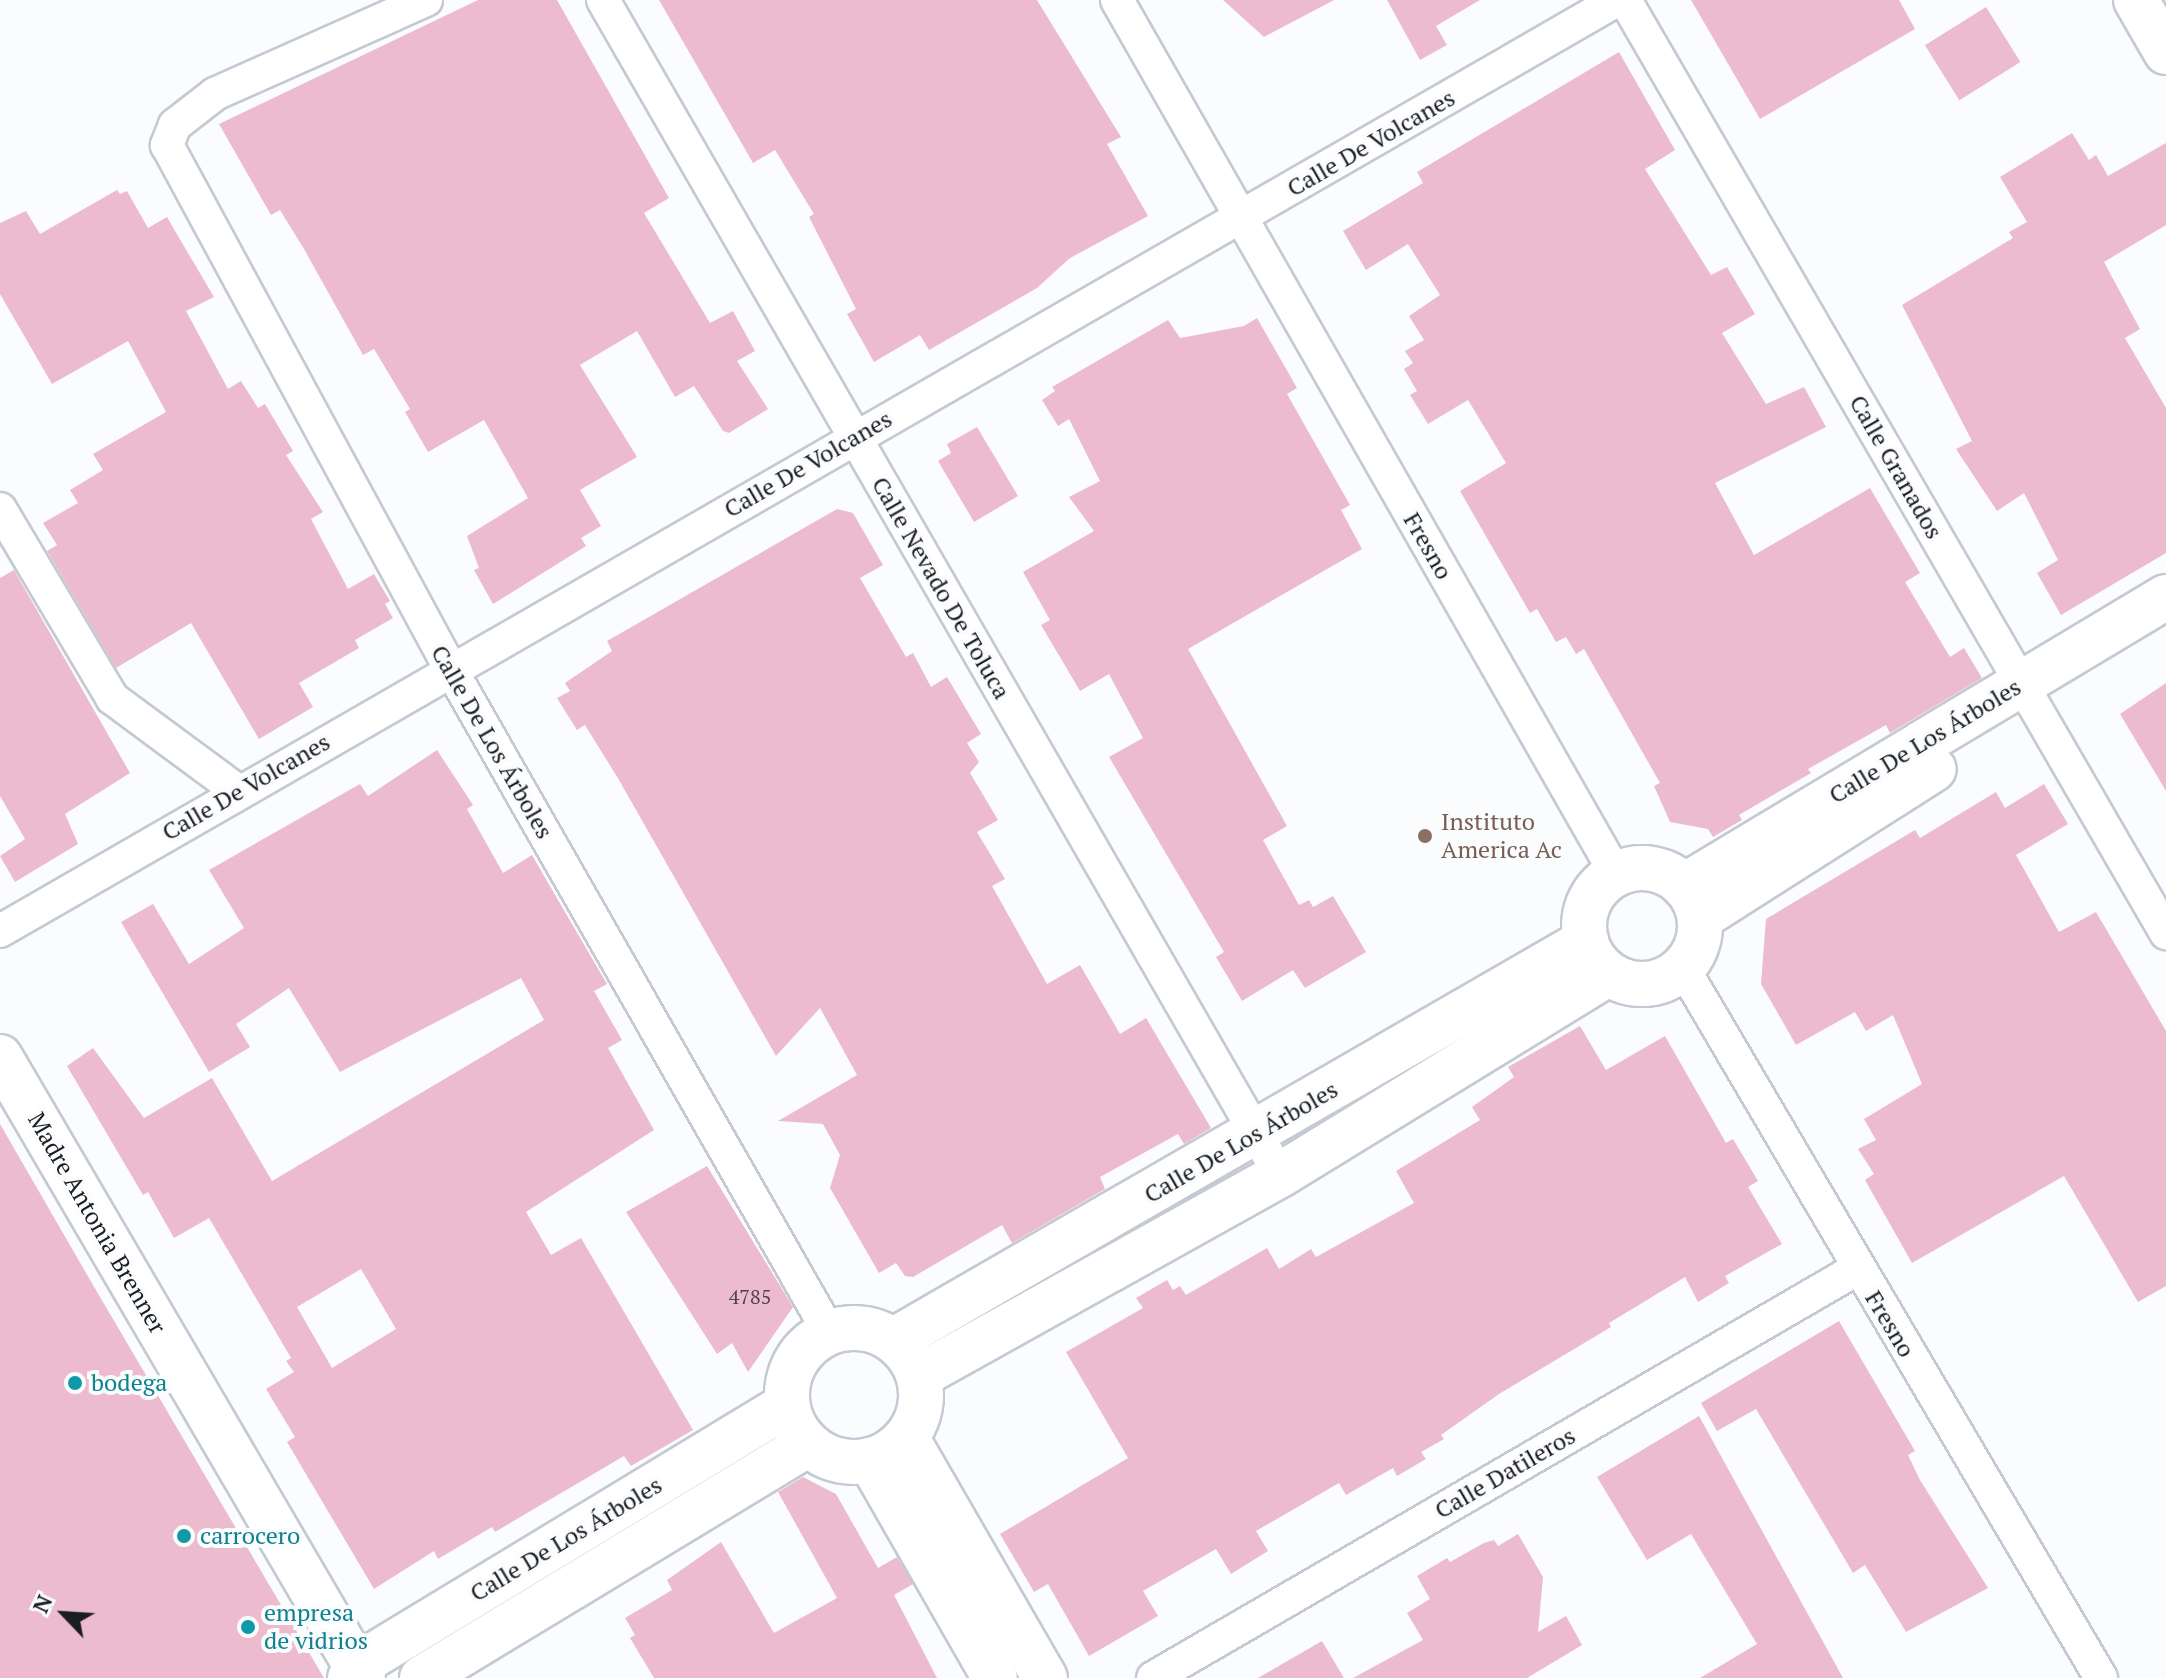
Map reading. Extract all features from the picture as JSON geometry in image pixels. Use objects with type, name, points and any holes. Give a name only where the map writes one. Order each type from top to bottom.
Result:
[{"type":"main road","points":[[2136,0],[2166,52]]},
{"type":"main road","name":"Calle De Los Árboles","points":[[1692,902],[2027,694],[2166,597]]},
{"type":"main road","name":"Calle De Los Árboles","points":[[2027,694],[2166,631]]},
{"type":"main road","points":[[1652,869],[1692,902],[1700,936],[1683,968],[1647,985],[1597,957],[1589,901],[1616,874],[1652,869]]},
{"type":"main road","name":"Calle De Los Árboles","points":[[894,1340],[1256,1133],[1597,957]]},
{"type":"main road","name":"Calle De Los Árboles","points":[[919,1376],[1280,1175],[1597,957]]},
{"type":"main road","name":"Madre Antonia Brenner","points":[[0,1057],[356,1674]]},
{"type":"main road","points":[[874,1330],[894,1340],[919,1376],[917,1419],[907,1439],[870,1460],[848,1462],[808,1444],[787,1405],[796,1361],[829,1332],[874,1330]]},
{"type":"main road","name":"Calle De Los Árboles","points":[[356,1674],[787,1405]]},
{"type":"main road","points":[[907,1439],[1045,1678]]},
{"type":"main road","name":"Calle De Los Árboles","points":[[422,1678],[808,1444]]},
{"type":"main road","points":[[870,1460],[995,1678]]},
{"type":"street","name":"Calle De Los Árboles","points":[[426,0],[215,94],[175,125],[167,145],[450,668],[829,1332]]},
{"type":"street","name":"Calle Nevado De Toluca","points":[[603,0],[1280,1175]]},
{"type":"street","name":"Fresno","points":[[1117,0],[1616,874]]},
{"type":"street","name":"Calle De Volcanes","points":[[0,931],[450,668],[1617,0]]},
{"type":"street","name":"Calle Granados","points":[[1625,0],[2166,933]]},
{"type":"street","points":[[0,509],[112,698],[239,792]]},
{"type":"street","name":"Fresno","points":[[1683,968],[1857,1269],[2101,1678]]},
{"type":"street","name":"Calle Datileros","points":[[1153,1678],[1857,1269]]},
{"type":"building","points":[[478,0],[557,0],[669,198],[644,213],[710,323],[733,311],[755,351],[737,361],[768,409],[729,433],[723,431],[694,386],[675,397],[637,331],[580,365],[637,457],[580,490],[601,526],[581,538],[586,546],[493,604],[474,570],[479,568],[467,536],[528,498],[484,420],[428,452],[405,412],[410,409],[374,349],[363,355],[280,210],[271,215],[219,124]]},
{"type":"building","points":[[659,0],[1037,0],[1121,137],[1107,144],[1148,216],[1070,258],[1037,288],[929,350],[920,335],[874,362],[847,314],[856,309],[809,217],[814,214],[775,150],[753,163]]},
{"type":"building","points":[[1223,0],[1334,0],[1264,37]]},
{"type":"building","points":[[1387,0],[1480,0],[1436,26],[1447,45],[1420,60]]},
{"type":"building","points":[[1691,0],[1899,0],[1915,29],[1760,119]]},
{"type":"building","points":[[1986,7],[2020,62],[1959,100],[1925,45]]},
{"type":"building","points":[[1619,52],[1675,150],[1645,169],[1711,275],[1727,267],[1755,314],[1722,333],[1766,404],[1804,387],[1826,427],[1715,483],[1754,555],[1870,488],[1920,573],[1905,582],[1950,657],[1964,648],[1982,678],[1890,733],[1886,725],[1808,769],[1811,773],[1739,815],[1742,820],[1713,837],[1708,829],[1670,822],[1654,786],[1660,783],[1584,649],[1576,654],[1566,637],[1556,642],[1537,609],[1530,613],[1460,491],[1506,463],[1468,400],[1428,424],[1410,395],[1417,391],[1404,369],[1413,363],[1405,351],[1424,340],[1409,316],[1440,295],[1408,244],[1366,270],[1343,231],[1423,183],[1417,172]]},
{"type":"building","points":[[2072,133],[2089,160],[2096,155],[2108,176],[2166,143],[2166,225],[2104,262],[2140,329],[2125,338],[2166,408],[2166,553],[2061,615],[2037,573],[2058,560],[2024,493],[1997,511],[1956,449],[1972,441],[1902,305],[2013,238],[2009,232],[2027,222],[2000,177]]},
{"type":"building","points":[[117,190],[120,194],[127,191],[148,228],[167,217],[214,297],[186,311],[228,389],[241,381],[258,408],[265,404],[293,451],[286,455],[323,512],[311,519],[348,589],[374,574],[390,601],[385,604],[393,618],[355,640],[359,648],[299,683],[313,707],[259,739],[191,623],[116,668],[47,551],[57,545],[43,523],[78,503],[70,490],[103,470],[93,454],[166,412],[128,341],[52,384],[0,294],[0,223],[26,211],[40,234]]},
{"type":"building","points":[[1257,318],[1297,388],[1287,394],[1350,505],[1341,510],[1362,549],[1188,649],[1287,826],[1263,840],[1299,905],[1309,900],[1313,907],[1333,896],[1366,952],[1305,988],[1293,970],[1242,1001],[1216,957],[1224,952],[1109,757],[1143,738],[1109,674],[1080,691],[1041,625],[1050,620],[1023,572],[1094,531],[1069,497],[1100,481],[1069,419],[1058,426],[1042,400],[1055,391],[1052,387],[1168,320],[1180,338],[1244,326]]},
{"type":"building","points":[[977,427],[1018,496],[974,522],[938,461],[951,453],[947,444]]},
{"type":"building","points":[[837,509],[853,513],[883,565],[860,578],[906,657],[913,653],[931,687],[947,677],[981,734],[967,743],[979,762],[970,773],[998,820],[977,832],[1005,879],[992,886],[1047,984],[1080,965],[1120,1034],[1146,1018],[1211,1128],[1184,1144],[1178,1134],[1100,1177],[1105,1189],[1012,1243],[1002,1225],[913,1277],[905,1276],[896,1263],[879,1273],[830,1188],[840,1155],[823,1124],[778,1121],[857,1075],[820,1008],[776,1056],[619,780],[585,725],[577,730],[557,698],[570,691],[565,683],[612,651],[607,641]]},
{"type":"building","points":[[14,570],[130,773],[65,814],[78,844],[15,882],[0,856],[25,839],[0,796],[0,578]]},
{"type":"building","points":[[2166,683],[2166,791],[2120,714]]},
{"type":"building","points":[[437,750],[473,805],[467,809],[503,873],[532,855],[607,984],[594,991],[622,1040],[608,1048],[654,1130],[526,1212],[551,1255],[581,1238],[693,1430],[631,1466],[624,1456],[495,1532],[492,1527],[438,1559],[434,1551],[374,1589],[287,1442],[295,1437],[266,1389],[294,1372],[286,1361],[291,1358],[209,1218],[174,1238],[148,1192],[143,1195],[67,1066],[93,1048],[144,1118],[212,1078],[272,1181],[544,1020],[521,978],[340,1072],[289,988],[236,1024],[250,1047],[209,1072],[121,922],[153,904],[189,964],[244,928],[209,870],[360,784],[368,796]],"holes":[[[361,1269],[396,1329],[332,1368],[297,1307]]]},
{"type":"building","points":[[2044,784],[2068,824],[2016,855],[2059,932],[2096,912],[2166,1031],[2166,1286],[2138,1302],[2064,1176],[1912,1263],[1865,1180],[1874,1174],[1858,1149],[1876,1140],[1864,1119],[1922,1084],[1893,1015],[1866,1031],[1855,1012],[1796,1045],[1761,984],[1766,919],[1915,830],[1920,838],[1996,792],[2005,808]]},
{"type":"building","points":[[1580,1026],[1606,1070],[1665,1036],[1726,1143],[1733,1139],[1758,1181],[1748,1187],[1782,1244],[1725,1276],[1729,1283],[1698,1302],[1685,1277],[1609,1323],[1611,1327],[1499,1394],[1441,1435],[1444,1439],[1421,1452],[1426,1459],[1397,1476],[1393,1468],[1346,1495],[1339,1483],[1256,1531],[1268,1551],[1231,1574],[1216,1549],[1143,1591],[1158,1616],[1089,1656],[1048,1584],[1034,1592],[1000,1534],[1128,1458],[1066,1352],[1143,1308],[1136,1298],[1167,1280],[1173,1290],[1180,1286],[1186,1295],[1267,1248],[1279,1269],[1311,1249],[1316,1257],[1414,1203],[1396,1171],[1480,1120],[1472,1107],[1514,1077],[1508,1067]]},
{"type":"building","points":[[0,1124],[93,1285],[324,1678],[0,1678]]},
{"type":"building","points":[[707,1166],[793,1307],[748,1372],[732,1343],[717,1354],[626,1212]]},
{"type":"building","points":[[1839,1321],[1915,1451],[1908,1455],[1920,1480],[1988,1588],[1906,1632],[1865,1565],[1853,1573],[1756,1409],[1717,1431],[1701,1403]]},
{"type":"building","points":[[1699,1416],[1843,1678],[1700,1678],[1757,1644],[1691,1534],[1647,1560],[1597,1477]]},
{"type":"building","points":[[803,1477],[836,1494],[878,1568],[897,1557],[913,1584],[894,1595],[937,1678],[654,1678],[630,1638],[635,1635],[625,1618],[672,1590],[667,1580],[721,1542],[774,1633],[837,1598],[778,1492]]},
{"type":"building","points":[[1518,1534],[1543,1577],[1538,1632],[1566,1616],[1582,1645],[1527,1678],[1353,1678],[1423,1640],[1407,1613],[1430,1599],[1417,1576],[1447,1558],[1450,1562],[1494,1540],[1498,1546]]},
{"type":"building","points":[[1322,1641],[1344,1678],[1258,1678]]},
{"type":"place","name":"Instituto America Ac","points":[[1425,836]]},
{"type":"place","name":"bodega","points":[[75,1383]]},
{"type":"place","name":"carrocero","points":[[184,1536]]},
{"type":"place","name":"empresa de vidrios","points":[[248,1627]]}]
